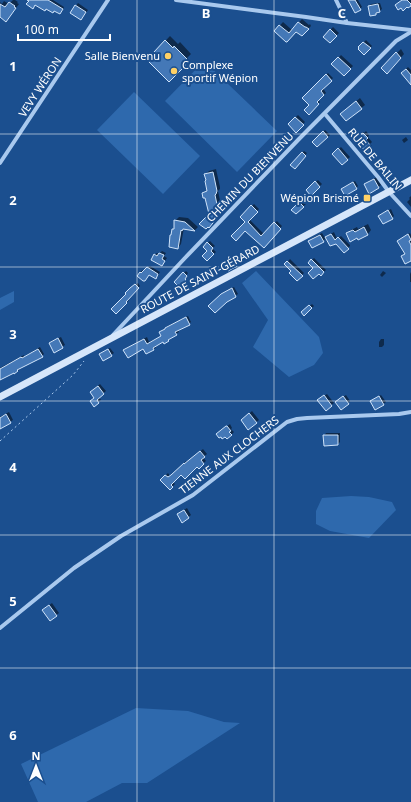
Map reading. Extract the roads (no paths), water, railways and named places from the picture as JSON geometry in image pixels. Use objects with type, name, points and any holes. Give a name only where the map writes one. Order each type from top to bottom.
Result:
[{"type":"main road","name":"ROUTE DE SAINT-GÉRARD","points":[[0,397],[411,180]]},
{"type":"street","name":"VEVY WÉRON","points":[[0,163],[108,0]]},
{"type":"street","points":[[176,0],[411,31]]},
{"type":"street","points":[[336,0],[347,23]]},
{"type":"street","name":"CHEMIN DU BIENVENU","points":[[108,340],[299,139],[396,41],[411,31]]},
{"type":"street","name":"RUE DE BAILIN","points":[[325,114],[389,192],[411,216]]},
{"type":"street","name":"TIENNE AUX CLOCHERS","points":[[0,628],[74,568],[121,536],[193,495],[286,422],[307,418],[398,414],[411,412]]},
{"type":"place","name":"Salle Bienvenu","points":[[168,56]]},
{"type":"place","name":"Complexe sportif Wépion","points":[[174,71]]},
{"type":"place","name":"Wépion Brismé","points":[[367,198]]}]
